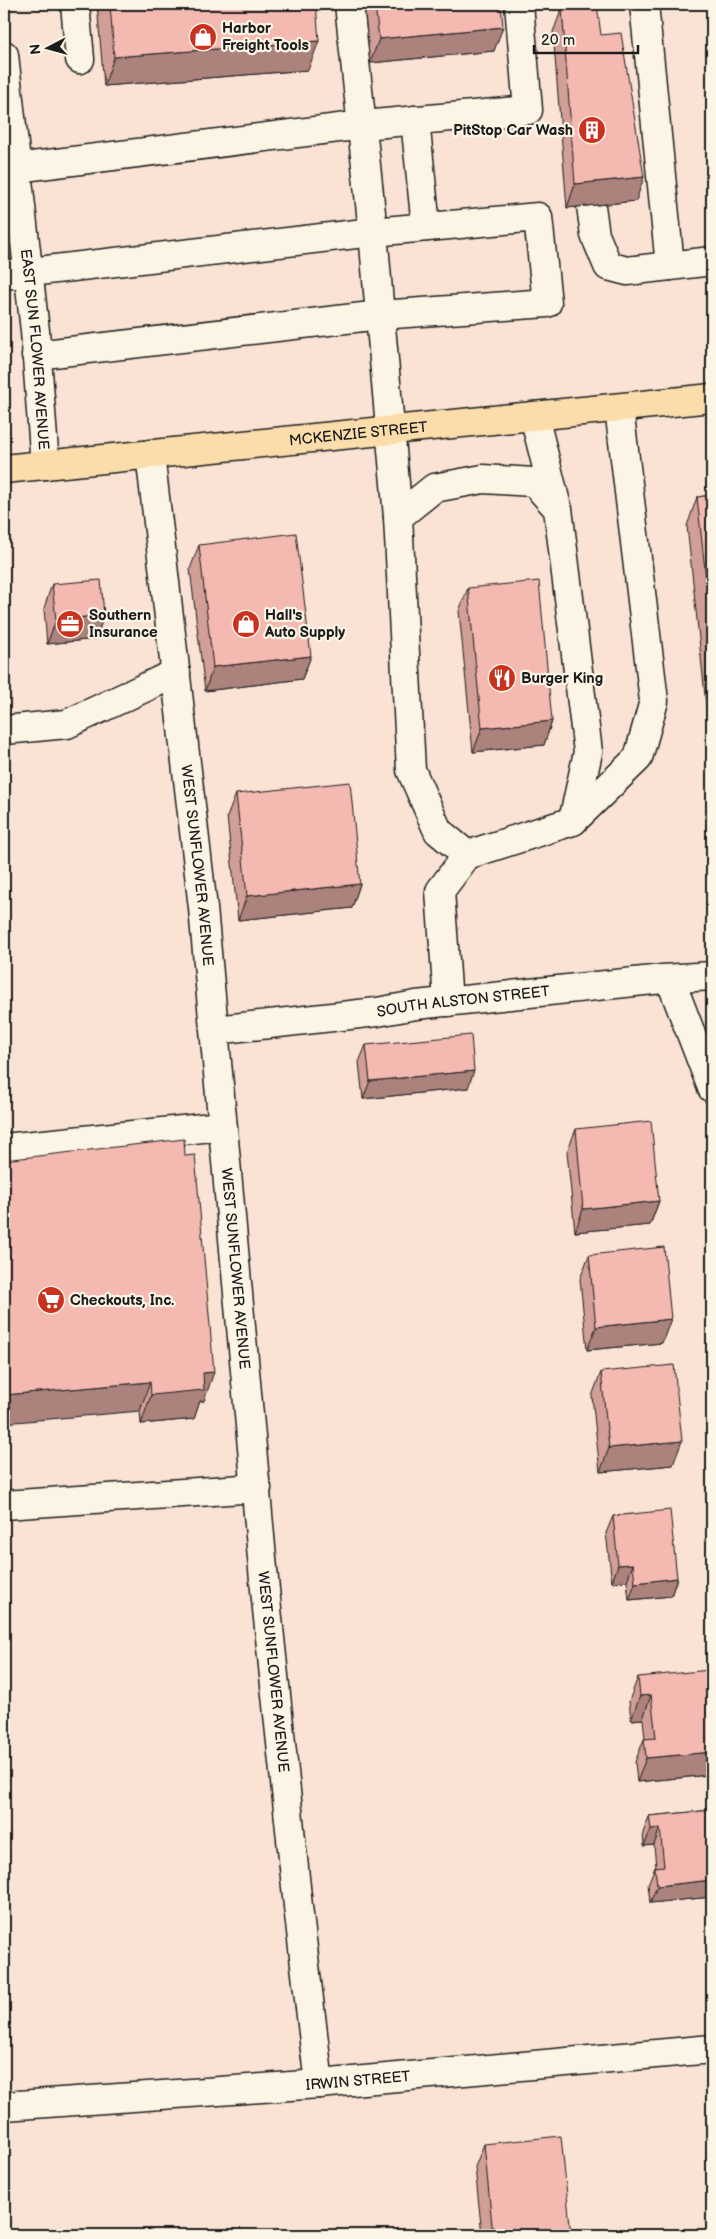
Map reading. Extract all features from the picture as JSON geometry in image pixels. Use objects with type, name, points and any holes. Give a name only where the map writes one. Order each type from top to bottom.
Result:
[{"type":"main road","name":"MCKENZIE STREET","points":[[4,469],[712,398]]},
{"type":"street","points":[[76,4],[80,59]]},
{"type":"street","points":[[349,4],[374,232],[389,430],[398,517],[411,770],[438,831],[467,855]]},
{"type":"street","points":[[16,168],[363,125],[528,110],[519,4]]},
{"type":"street","points":[[644,4],[670,266]]},
{"type":"street","name":"EAST SUN FLOWER AVENUE","points":[[4,55],[16,168],[16,274],[36,355],[44,465]]},
{"type":"street","points":[[415,120],[426,227]]},
{"type":"street","points":[[591,206],[595,235],[608,266],[627,272],[712,261]]},
{"type":"street","points":[[16,274],[374,232],[538,218],[547,303],[380,315],[36,355]]},
{"type":"street","points":[[448,1002],[440,891],[467,855],[573,820],[638,758],[654,701],[619,408]]},
{"type":"street","points":[[534,416],[558,509],[588,752],[573,820]]},
{"type":"street","name":"WEST SUNFLOWER AVENUE","points":[[150,454],[215,1030],[222,1126],[265,1590],[298,1906],[319,2084]]},
{"type":"street","points":[[398,517],[434,488],[483,479],[534,482],[558,509]]},
{"type":"street","points":[[4,730],[66,724],[176,673]]},
{"type":"street","name":"SOUTH ALSTON STREET","points":[[215,1030],[448,1002],[712,976]]},
{"type":"street","points":[[670,979],[712,1088]]},
{"type":"street","points":[[4,1148],[222,1126]]},
{"type":"street","points":[[4,1505],[257,1488]]},
{"type":"street","name":"IRWIN STREET","points":[[4,2106],[319,2084],[712,2049]]},
{"type":"building","points":[[110,4],[316,4],[319,41],[114,57]]},
{"type":"building","points":[[375,4],[501,4],[503,27],[379,39]]},
{"type":"building","name":"PitStop Car Wash","points":[[597,5],[601,35],[621,33],[644,177],[575,184],[562,8]]},
{"type":"building","points":[[712,495],[712,634],[697,497]]},
{"type":"building","name":"Hall's Auto Supply","points":[[296,533],[311,656],[213,667],[199,545]]},
{"type":"building","points":[[101,580],[104,615],[56,620],[52,584]]},
{"type":"building","name":"Burger King","points":[[539,581],[552,721],[482,728],[468,588]]},
{"type":"building","points":[[350,782],[360,884],[247,896],[236,794]]},
{"type":"building","points":[[471,1035],[474,1071],[370,1081],[366,1045]]},
{"type":"building","points":[[651,1121],[659,1201],[583,1209],[576,1129]]},
{"type":"building","points":[[184,1139],[185,1156],[195,1155],[214,1372],[203,1373],[204,1390],[151,1395],[150,1382],[4,1395],[4,1160]]},
{"type":"building","points":[[664,1247],[671,1319],[596,1327],[589,1255]]},
{"type":"building","points":[[674,1365],[682,1441],[609,1448],[601,1372]]},
{"type":"building","points":[[670,1510],[677,1578],[635,1583],[633,1564],[618,1565],[613,1516]]},
{"type":"building","points":[[710,1670],[712,1752],[646,1758],[644,1739],[656,1738],[651,1695],[640,1696],[638,1677]]},
{"type":"building","points":[[712,1810],[712,1880],[657,1886],[655,1867],[664,1866],[660,1828],[651,1829],[649,1816]]},
{"type":"building","points":[[561,2136],[571,2235],[493,2235],[484,2144]]},
{"type":"place","name":"Harbor Freight Tools","points":[[203,37]]},
{"type":"place","name":"PitStop Car Wash","points":[[592,130]]},
{"type":"place","name":"Southern Insurance","points":[[70,624]]},
{"type":"place","name":"Hall's Auto Supply","points":[[246,624]]},
{"type":"place","name":"Burger King","points":[[502,678]]},
{"type":"place","name":"Checkouts, Inc.","points":[[51,1300]]}]
